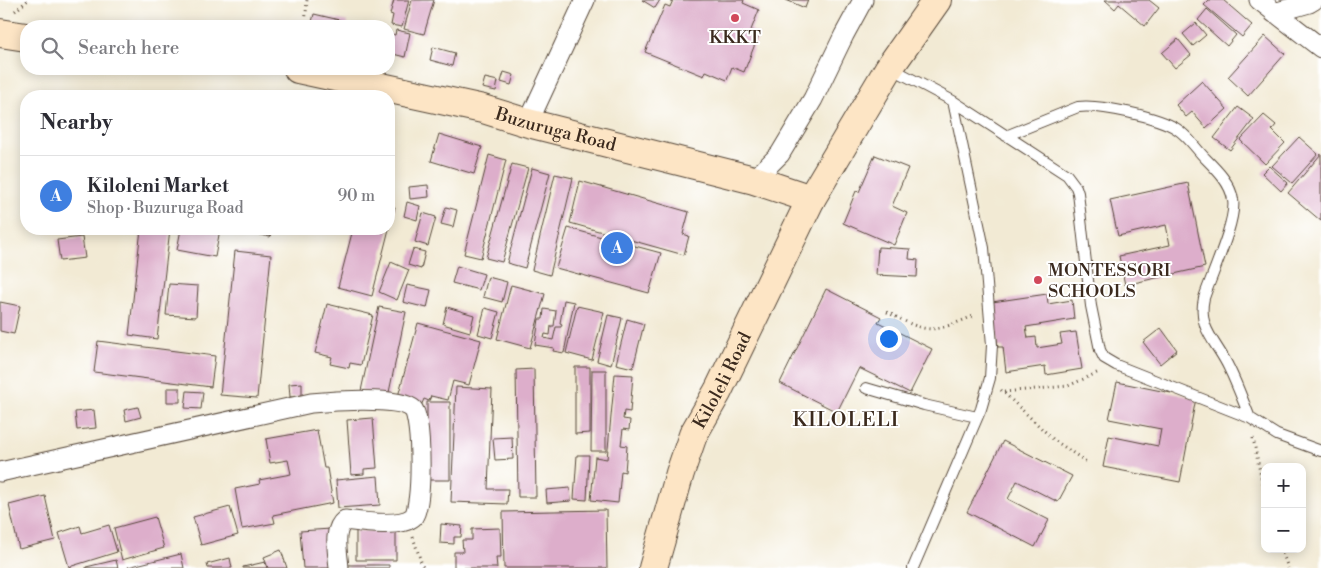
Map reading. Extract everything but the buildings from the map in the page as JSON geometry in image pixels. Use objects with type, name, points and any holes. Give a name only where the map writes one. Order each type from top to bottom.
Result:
[{"type":"main road","name":"Kiloleli Road","points":[[653,568],[693,435],[718,391],[812,199],[890,68],[937,0]]},
{"type":"main road","points":[[0,33],[20,36]]},
{"type":"main road","name":"Buzuruga Road","points":[[326,75],[483,109],[528,123],[754,180],[812,199]]},
{"type":"street","points":[[528,123],[585,0]]},
{"type":"street","points":[[754,180],[780,154],[813,99],[863,0]]},
{"type":"street","points":[[1259,0],[1321,48]]},
{"type":"street","points":[[1274,13],[1314,0]]},
{"type":"street","points":[[0,472],[311,403],[350,399],[404,404],[414,409],[417,416],[420,492],[414,516],[398,523],[345,520],[340,524],[337,533],[338,568]]},
{"type":"lane","points":[[890,68],[953,101],[1067,175],[1076,187],[1091,306],[1100,350],[1104,358],[1116,365],[1250,418],[1277,435],[1321,450]]},
{"type":"lane","points":[[913,568],[977,417],[989,379],[992,345],[984,248],[953,101]]},
{"type":"lane","points":[[1006,136],[1078,107],[1085,106],[1130,113],[1160,120],[1173,127],[1189,138],[1218,170],[1233,198],[1233,211],[1204,298],[1202,311],[1205,328],[1229,366],[1250,418]]},
{"type":"lane","points":[[866,388],[924,405],[977,417]]},
{"type":"path","points":[[305,20],[307,0]]},
{"type":"path","points":[[887,312],[917,328],[928,330],[950,325],[990,309]]},
{"type":"path","points":[[1003,392],[1068,386],[1116,365]]},
{"type":"path","points":[[989,379],[1054,440],[1088,463]]},
{"type":"path","points":[[1250,418],[1261,475]]},
{"type":"path","points":[[408,520],[423,568]]},
{"type":"path","points":[[1282,553],[1288,568]]},
{"type":"place","name":"KKKT","points":[[735,18]]},
{"type":"place","name":"Kiloleni Market","points":[[617,248]]},
{"type":"place","name":"MONTESSORI SCHOOLS","points":[[1038,280]]},
{"type":"district","name":"KILOLELI","points":[[846,420]]}]
